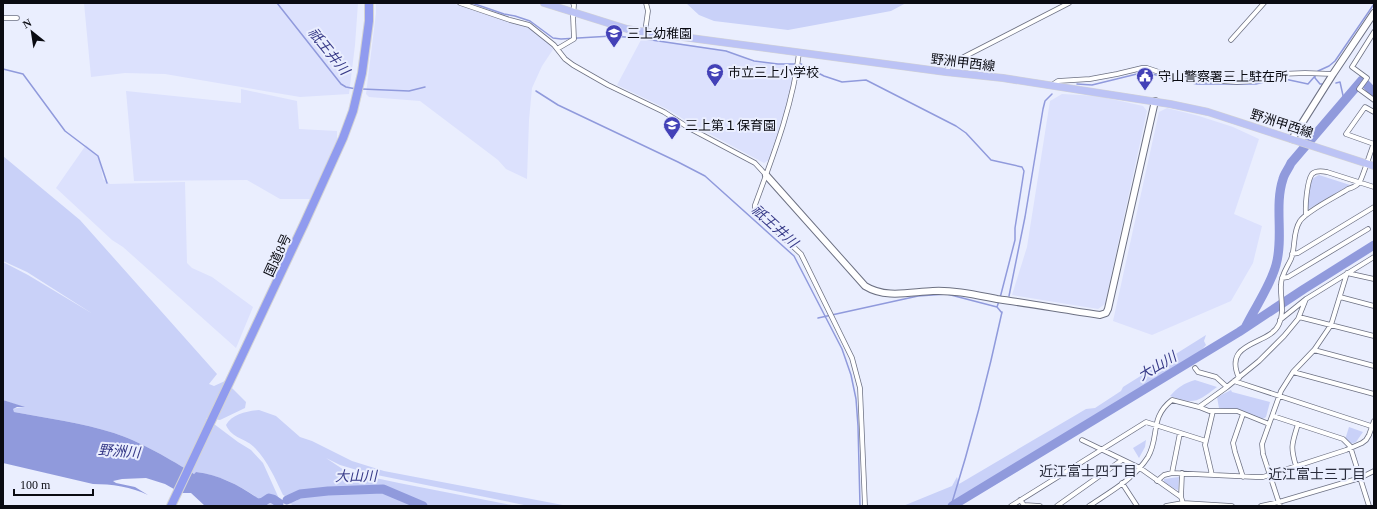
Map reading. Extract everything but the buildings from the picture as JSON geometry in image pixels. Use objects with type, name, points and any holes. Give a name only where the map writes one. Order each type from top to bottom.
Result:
[{"type":"highway","name":"国道8号","points":[[171,506],[329,172],[343,138],[358,92],[371,22],[369,3]]},
{"type":"main road","name":"野洲甲西線","points":[[544,3],[627,29],[645,32],[946,72],[1003,78],[1154,101],[1208,112],[1374,166]]},
{"type":"street","points":[[460,3],[529,25],[554,45],[565,60],[573,66],[664,112],[755,163],[865,286],[871,290],[883,294],[907,294],[931,291],[956,292],[1100,315],[1106,313],[1154,101]]},
{"type":"street","points":[[557,49],[574,39],[573,3]]},
{"type":"street","points":[[645,32],[648,11],[646,3]]},
{"type":"street","points":[[946,72],[950,64],[1069,3]]},
{"type":"street","points":[[1232,40],[1264,3]]},
{"type":"street","points":[[1292,139],[1374,13]]},
{"type":"street","points":[[3,18],[17,18]]},
{"type":"street","points":[[1374,32],[1352,68],[1367,78],[1359,89],[1374,100]]},
{"type":"street","points":[[799,53],[789,105],[755,206],[755,211],[801,254],[852,358],[860,388],[865,506]]},
{"type":"street","points":[[1052,86],[1058,81],[1090,79],[1142,68],[1188,79],[1237,82],[1253,81],[1280,74],[1333,74]]},
{"type":"street","points":[[1238,378],[1235,370],[1236,359],[1239,352],[1272,332],[1279,325],[1282,312],[1282,278],[1291,258],[1294,233],[1301,220],[1306,214],[1360,183],[1374,143],[1346,134],[1365,107],[1374,112]]},
{"type":"street","points":[[1306,214],[1309,180],[1315,172],[1321,170],[1374,187]]},
{"type":"street","points":[[1292,254],[1298,254],[1374,207]]},
{"type":"street","points":[[1282,278],[1288,277],[1368,229]]},
{"type":"street","points":[[1280,320],[1306,299],[1374,257]]},
{"type":"street","points":[[1347,273],[1374,279]]},
{"type":"street","points":[[1280,504],[1270,475],[1262,444],[1281,390],[1293,372],[1314,350],[1331,325],[1347,273]]},
{"type":"street","points":[[1340,297],[1374,306]]},
{"type":"street","points":[[1199,407],[1259,361],[1284,336],[1299,317],[1306,299]]},
{"type":"street","points":[[1299,317],[1374,336]]},
{"type":"street","points":[[1314,350],[1374,366]]},
{"type":"street","points":[[1195,368],[1198,372],[1216,378],[1227,387]]},
{"type":"street","points":[[1293,372],[1374,394]]},
{"type":"street","points":[[1234,381],[1373,427]]},
{"type":"street","points":[[1089,506],[1135,474],[1140,468],[1148,457],[1152,448],[1158,416],[1166,405],[1172,400],[1208,411],[1237,411],[1269,424]]},
{"type":"street","points":[[1212,475],[1206,454],[1206,441],[1213,411]]},
{"type":"street","points":[[1243,414],[1233,443],[1243,477]]},
{"type":"street","points":[[1273,416],[1343,439],[1350,448],[1369,506]]},
{"type":"street","points":[[1157,480],[1164,475],[1172,473],[1243,477],[1270,475],[1350,448],[1366,440],[1373,427],[1374,421]]},
{"type":"street","points":[[1011,506],[1146,422],[1206,441]]},
{"type":"street","points":[[1296,466],[1292,454],[1292,444],[1298,424]]},
{"type":"street","points":[[1172,473],[1180,433]]},
{"type":"street","points":[[1082,440],[1140,468],[1182,498]]},
{"type":"street","points":[[1057,506],[1122,460]]},
{"type":"street","points":[[1261,506],[1280,504],[1360,478],[1374,471]]},
{"type":"street","points":[[1182,473],[1183,503]]},
{"type":"street","points":[[1122,483],[1137,506]]},
{"type":"street","points":[[1020,500],[1024,505],[1040,506]]},
{"type":"street","points":[[1166,506],[1183,503],[1232,506]]},
{"type":"shaded area","points":[[84,3],[358,3],[349,94],[300,97],[165,74],[125,73],[91,77]]},
{"type":"shaded area","points":[[376,3],[452,3],[496,18],[523,24],[535,30],[554,48],[542,66],[532,88],[529,120],[527,179],[506,169],[498,160],[420,101],[369,97],[366,94]]},
{"type":"shaded area","points":[[686,3],[906,3],[891,11],[788,30],[714,21],[699,15]]},
{"type":"shaded area","points":[[642,38],[725,50],[753,62],[795,65],[788,101],[769,160],[764,163],[693,125],[667,109],[617,85]]},
{"type":"shaded area","points":[[241,89],[297,101],[299,129],[337,131],[337,141],[310,199],[280,199],[247,180],[134,181],[126,91],[241,103]]},
{"type":"shaded area","points":[[1062,94],[1098,96],[1143,106],[1147,111],[1105,304],[1098,309],[1012,295],[1027,247],[1050,101]]},
{"type":"shaded area","points":[[1167,108],[1233,127],[1259,139],[1234,214],[1262,226],[1253,263],[1231,301],[1152,335],[1113,321],[1159,112]]},
{"type":"shaded area","points":[[86,145],[99,156],[103,179],[110,184],[185,182],[187,263],[192,268],[212,277],[253,307],[236,348],[123,247],[112,240],[56,188]]},
{"type":"shaded area","points":[[3,156],[80,220],[217,374],[209,384],[214,386],[225,381],[246,402],[245,408],[220,420],[206,418],[251,450],[263,463],[281,503],[286,506],[269,506],[265,503],[267,501],[274,501],[279,504],[276,498],[262,501],[239,486],[222,479],[196,472],[194,474],[155,451],[124,436],[102,429],[14,412],[12,409],[23,407],[3,400],[3,262],[28,275],[93,314],[27,272],[3,261]]},
{"type":"shaded area","points":[[1319,175],[1350,185],[1307,210],[1307,194],[1309,185],[1314,178]]},
{"type":"shaded area","points":[[1206,335],[1204,341],[1206,345],[1186,367],[1005,479],[958,506],[903,506],[952,486],[957,477],[959,484],[1086,409],[1095,408],[1121,391],[1123,387]]},
{"type":"shaded area","points":[[1195,380],[1217,387],[1200,399],[1191,401],[1170,396],[1181,386]]},
{"type":"shaded area","points":[[1231,390],[1232,392],[1270,402],[1266,417],[1261,420],[1242,412],[1219,408],[1217,397]]},
{"type":"shaded area","points":[[259,410],[276,416],[300,437],[312,441],[352,461],[384,471],[568,506],[529,506],[367,473],[340,465],[326,458],[347,472],[517,506],[294,506],[288,502],[296,501],[298,499],[294,493],[285,496],[283,495],[271,470],[260,453],[248,442],[235,436],[226,425],[236,416],[245,412]]},
{"type":"shaded area","points":[[1349,427],[1363,432],[1356,442],[1351,444],[1344,443]]},
{"type":"shaded area","points":[[1146,440],[1145,447],[1139,458],[1133,448]]},
{"type":"shaded area","points":[[1179,477],[1178,490],[1164,482],[1164,479]]},
{"type":"water","name":"野洲川","points":[[3,400],[25,407],[17,407],[13,409],[14,412],[102,429],[124,436],[166,457],[194,474],[196,472],[223,479],[239,486],[262,501],[276,498],[277,500],[267,501],[265,503],[269,506],[205,506],[191,493],[181,493],[165,484],[146,478],[113,481],[135,487],[148,495],[128,488],[114,485],[93,484],[3,463]]},
{"type":"waterway","name":"祇王井川","points":[[277,3],[341,84],[346,87],[356,89]]},
{"type":"waterway","points":[[472,3],[530,21],[553,38],[561,39],[612,36],[638,38],[726,51],[754,61],[778,64],[801,64],[824,76],[842,82],[866,80],[956,126],[966,133],[991,160],[1022,167],[1024,171],[1015,228],[1015,240],[1000,298]]},
{"type":"waterway","points":[[1318,71],[1329,66],[1335,61],[1374,4]]},
{"type":"waterway","points":[[3,69],[23,74],[65,131],[98,156],[107,183]]},
{"type":"waterway","points":[[1077,84],[1092,85],[1145,72],[1197,84],[1256,84],[1280,78],[1308,84],[1315,76]]},
{"type":"waterway","points":[[1315,75],[1315,78],[1320,84],[1322,84]]},
{"type":"waterway","points":[[1245,328],[1266,289],[1276,265],[1279,244],[1280,189],[1285,173],[1291,163],[1362,80],[1374,93]]},
{"type":"waterway","points":[[1336,83],[1340,82],[1344,100]]},
{"type":"waterway","name":"祇王井川","points":[[362,89],[409,91],[425,87]]},
{"type":"waterway","name":"祇王井川","points":[[536,91],[558,105],[705,176],[794,256],[842,349],[851,375],[856,399],[858,426],[860,506]]},
{"type":"waterway","points":[[1009,296],[1025,217],[1043,109],[1045,101],[1052,94]]},
{"type":"waterway","name":"大山川","points":[[952,506],[1239,332],[1374,245]]},
{"type":"waterway","points":[[818,318],[918,296],[947,294],[997,307],[1002,313]]},
{"type":"waterway","points":[[997,307],[999,301]]},
{"type":"waterway","points":[[951,506],[979,409],[1002,312]]},
{"type":"waterway","name":"大山川","points":[[287,500],[300,494],[328,491],[383,489],[423,506]]},
{"type":"waterway","name":"大山川","points":[[255,504],[263,502],[269,498],[279,503]]},
{"type":"place","name":"三上幼稚園","points":[[614,48]]},
{"type":"place","name":"市立三上小学校","points":[[715,87]]},
{"type":"place","name":"守山警察署三上駐在所","points":[[1145,91]]},
{"type":"place","name":"三上第１保育園","points":[[672,140]]},
{"type":"district","name":"近江富士四丁目","points":[[1088,471]]},
{"type":"district","name":"近江富士三丁目","points":[[1317,474]]}]
